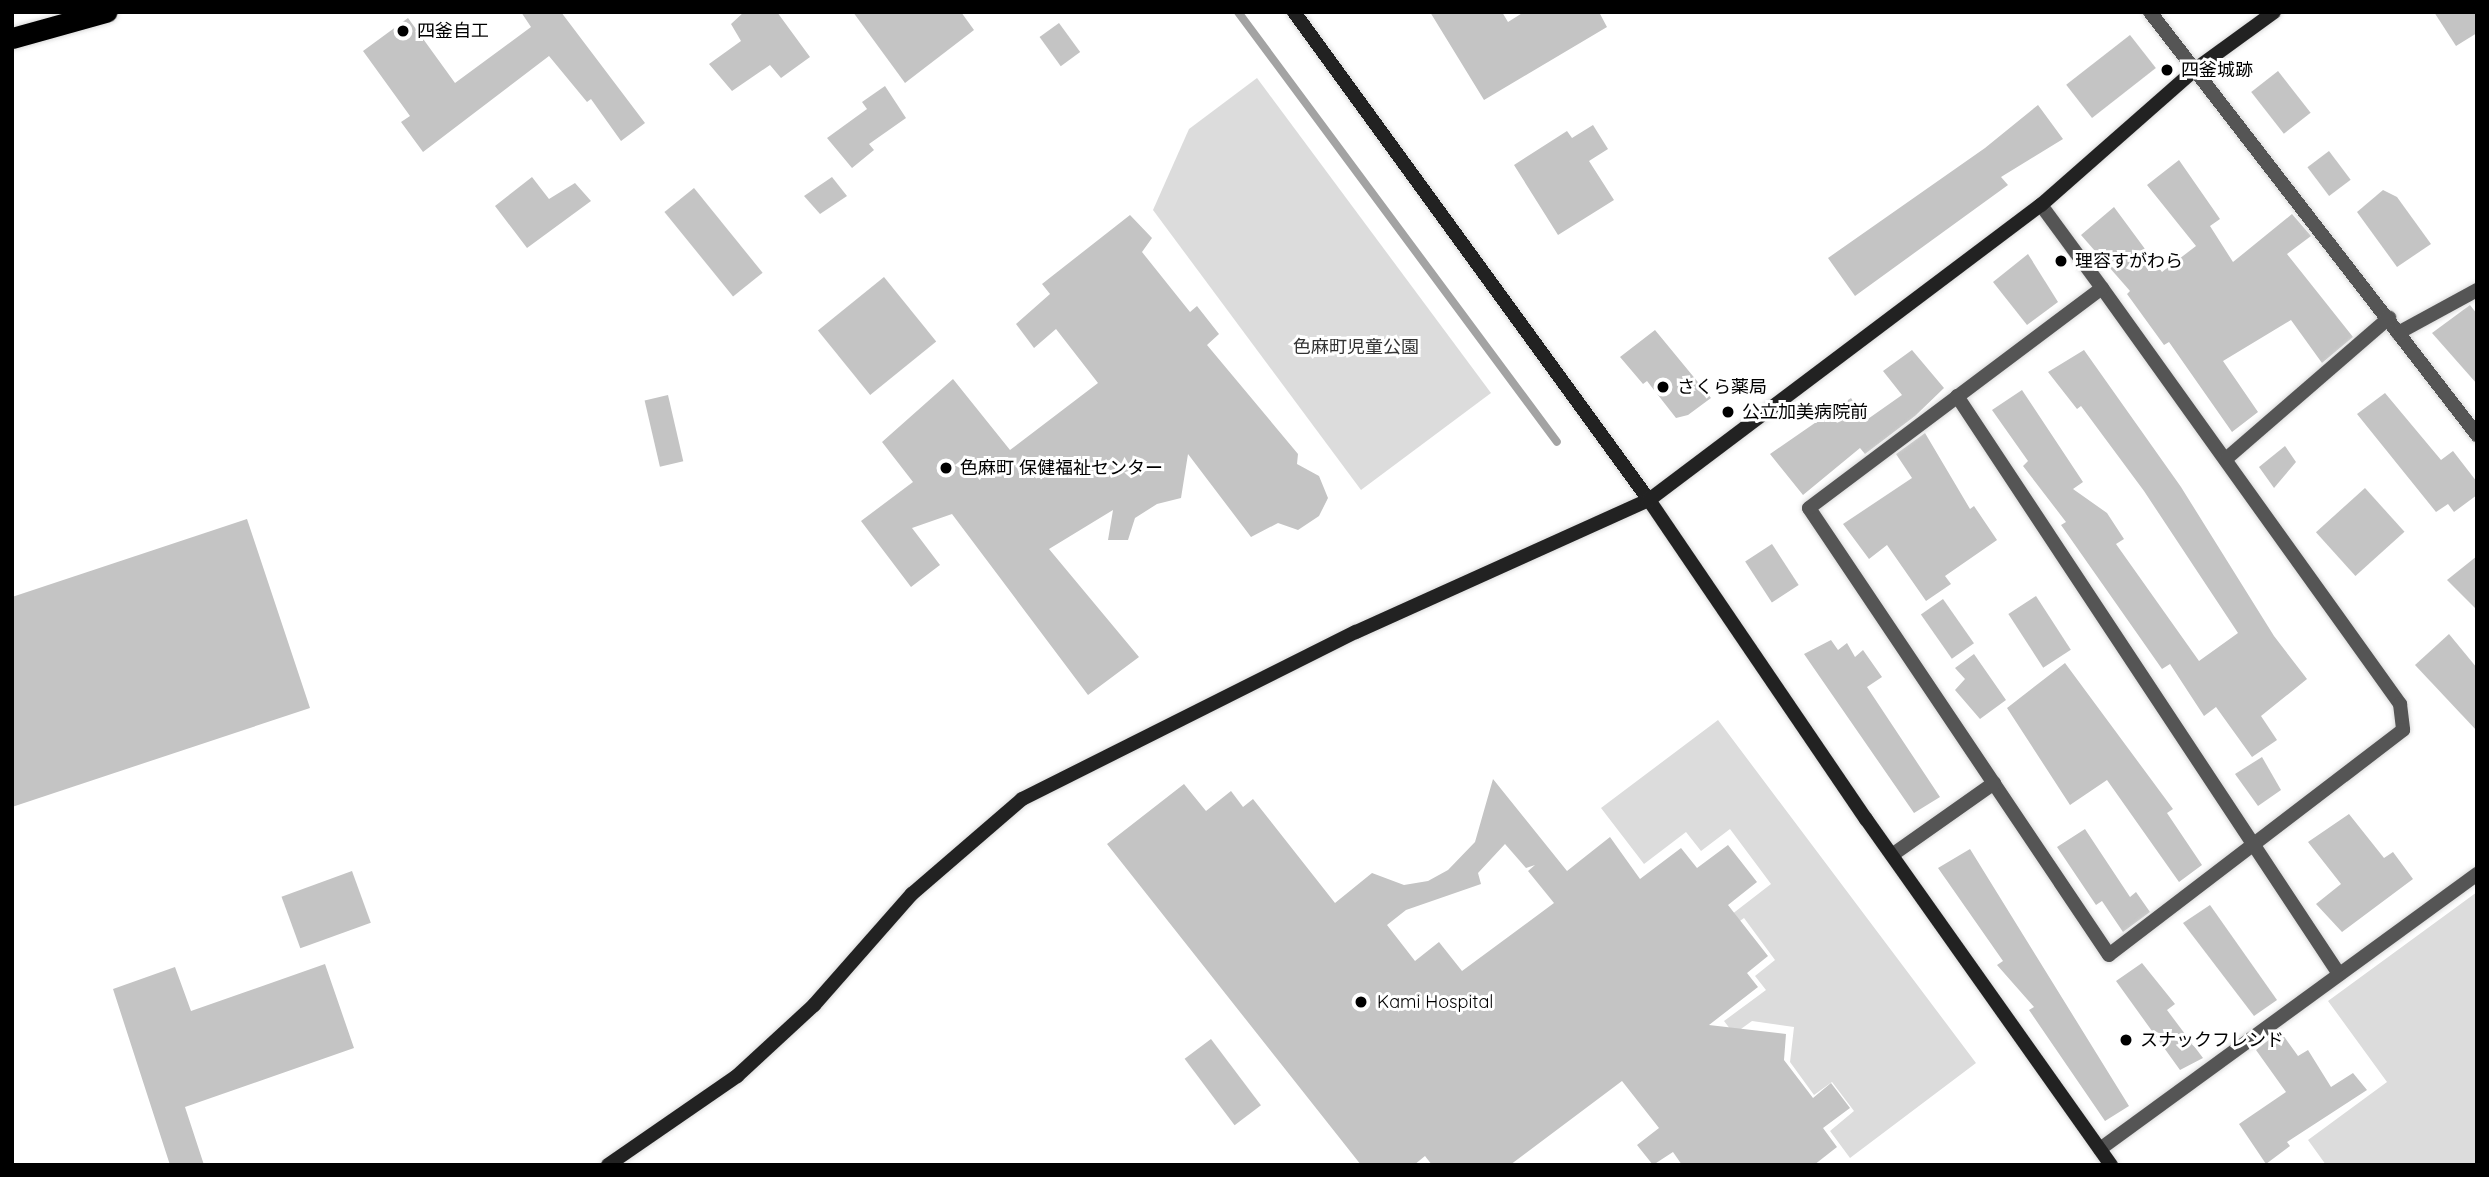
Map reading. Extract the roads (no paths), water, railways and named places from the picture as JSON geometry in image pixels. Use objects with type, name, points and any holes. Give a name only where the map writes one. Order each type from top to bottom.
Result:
[{"type":"highway","points":[[12,38],[106,12]]},
{"type":"street","points":[[1294,12],[1649,500],[1892,855],[2111,1165]]},
{"type":"street","points":[[2150,12],[2197,68],[2477,435]]},
{"type":"street","points":[[608,1165],[737,1076],[814,1005],[912,894],[1022,799],[1356,632],[1649,500],[2041,205],[2197,68],[2274,12]]},
{"type":"street","points":[[2041,205],[2102,288],[2400,704],[2403,730],[2255,846],[2109,955],[1809,508],[2102,288]]},
{"type":"street","points":[[2398,333],[2477,290]]},
{"type":"street","points":[[2225,459],[2389,318]]},
{"type":"street","points":[[1957,396],[2339,974]]},
{"type":"street","points":[[1892,855],[1994,783]]},
{"type":"street","points":[[2099,1149],[2477,874]]},
{"type":"waterway","points":[[1238,12],[1557,442]]},
{"type":"place","name":"四釜自工","points":[[403,31]]},
{"type":"place","name":"四釜城跡","points":[[2167,70]]},
{"type":"place","name":"理容すがわら","points":[[2061,261]]},
{"type":"place","name":"さくら薬局","points":[[1663,387]]},
{"type":"place","name":"公立加美病院前","points":[[1728,412]]},
{"type":"place","name":"色麻町 保健福祉センター","points":[[946,468]]},
{"type":"place","name":"Kami Hospital","points":[[1361,1002]]},
{"type":"place","name":"スナックフレンド","points":[[2126,1040]]},
{"type":"park label","name":"色麻町児童公園","points":[[1356,347]]}]
